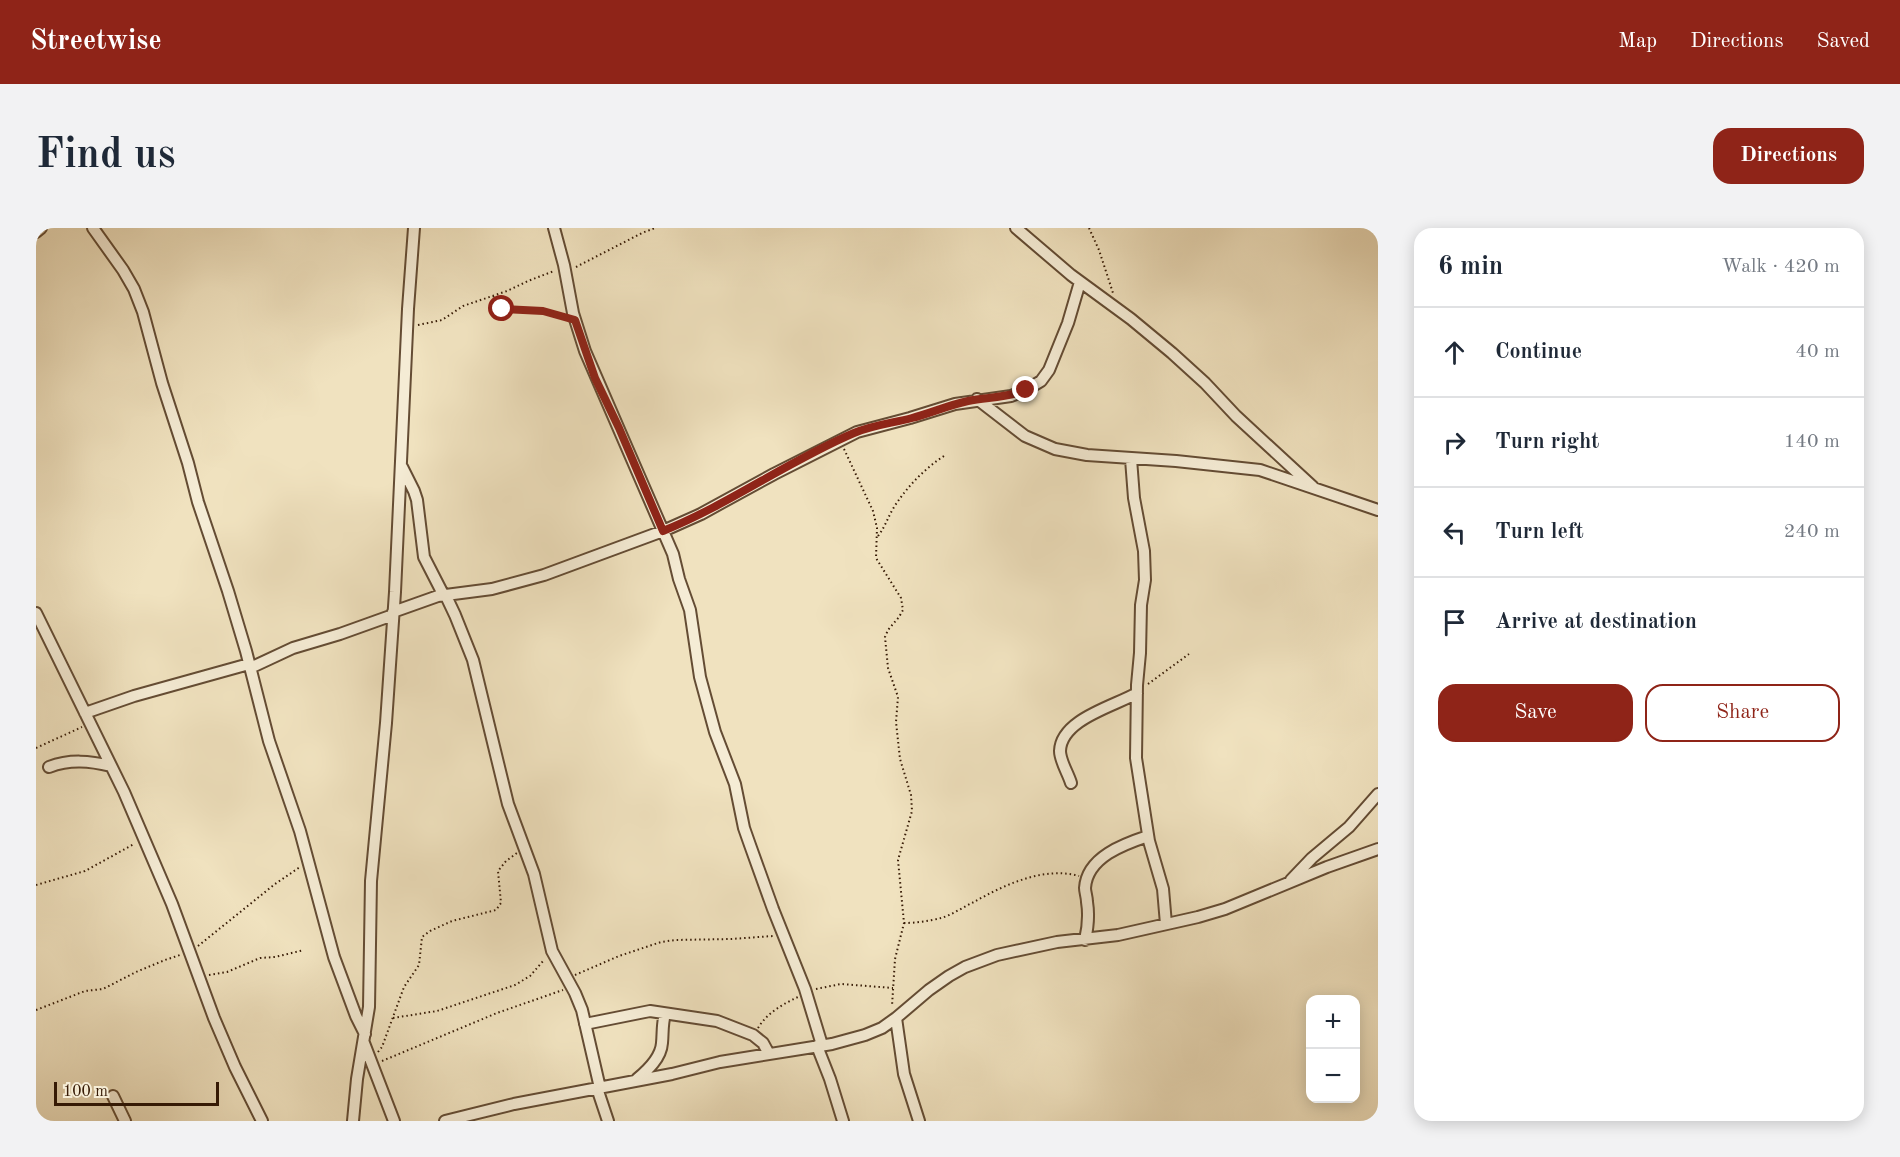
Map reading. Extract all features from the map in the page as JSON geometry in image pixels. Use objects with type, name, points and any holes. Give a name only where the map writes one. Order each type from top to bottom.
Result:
[{"type":"street","points":[[36,232],[41,228]]},
{"type":"street","points":[[93,228],[134,288],[143,312],[198,502],[228,591],[269,741],[295,814],[334,957],[393,1121]]},
{"type":"street","points":[[353,1121],[357,1079],[369,1007],[371,881],[386,723],[414,228]]},
{"type":"street","points":[[554,228],[575,320],[595,378],[673,554],[690,610],[700,677],[715,732],[735,783],[744,828],[756,864],[806,993],[843,1121]]},
{"type":"street","points":[[1016,228],[1080,282],[1119,310],[1205,383],[1236,416],[1315,489]]},
{"type":"street","points":[[88,718],[134,696],[249,666],[293,648],[340,634],[393,614],[421,601],[492,589],[544,575],[663,531],[701,514],[840,439],[873,427],[955,404],[977,399],[1011,396],[1026,390],[1041,381],[1049,370],[1058,350],[1080,282]]},
{"type":"street","points":[[977,399],[1025,436],[1055,449],[1087,456],[1199,462],[1260,470],[1378,510]]},
{"type":"street","points":[[1131,459],[1134,498],[1144,551],[1136,758],[1148,836],[1163,889],[1166,924]]},
{"type":"street","points":[[402,467],[417,500],[424,557],[455,615],[473,660],[508,804],[534,874],[552,951],[582,1010],[608,1121]]},
{"type":"street","points":[[36,613],[144,838],[172,904],[214,1018],[262,1121]]},
{"type":"street","points":[[1071,783],[1060,753],[1066,735],[1096,711],[1124,701],[1137,692]]},
{"type":"street","points":[[50,767],[74,761],[111,766]]},
{"type":"street","points":[[1289,882],[1312,858],[1349,827],[1378,794]]},
{"type":"street","points":[[1085,940],[1088,924],[1085,887],[1095,864],[1113,850],[1148,836]]},
{"type":"street","points":[[445,1121],[514,1104],[672,1074],[720,1062],[820,1046],[865,1035],[894,1020],[949,976],[965,967],[997,955],[1058,942],[1118,935],[1225,909],[1378,849]]},
{"type":"street","points":[[585,1024],[650,1011],[717,1021],[754,1035],[763,1043],[769,1054]]},
{"type":"street","points":[[636,1080],[652,1065],[661,1051],[665,1014]]},
{"type":"street","points":[[894,1020],[904,1074],[919,1121]]},
{"type":"street","points":[[113,1096],[125,1121]]},
{"type":"path","points":[[408,327],[442,320],[464,306],[557,270],[565,269],[655,228]]},
{"type":"path","points":[[1089,228],[1099,250],[1119,310]]},
{"type":"path","points":[[493,296],[502,309],[543,311],[575,320]]},
{"type":"path","points":[[840,439],[873,511],[877,528],[876,558],[901,598],[903,610],[885,637],[888,668],[898,697],[896,722],[900,759],[911,795],[912,811],[898,860],[904,923],[895,959],[894,1020]]},
{"type":"path","points":[[877,537],[886,525],[892,509],[907,490],[929,467],[944,456]]},
{"type":"path","points":[[1137,692],[1189,654]]},
{"type":"path","points":[[36,748],[73,732],[88,718]]},
{"type":"path","points":[[36,885],[85,871],[144,838]]},
{"type":"path","points":[[372,1061],[382,1047],[404,987],[418,965],[422,937],[443,924],[496,910],[501,903],[498,878],[500,867],[512,856],[525,849]]},
{"type":"path","points":[[36,1010],[85,991],[103,989],[165,960],[190,952],[275,884],[308,862]]},
{"type":"path","points":[[904,923],[941,918],[988,895],[1046,873],[1060,872],[1087,878]]},
{"type":"path","points":[[372,1061],[497,1013],[552,995],[569,982],[619,956],[661,942],[675,939],[785,937]]},
{"type":"path","points":[[200,978],[227,972],[260,958],[303,950]]},
{"type":"path","points":[[392,1018],[437,1011],[515,985],[530,976],[552,951]]},
{"type":"path","points":[[754,1035],[764,1020],[779,1006],[806,993],[841,984],[894,988]]},
{"type":"route","points":[[502,309],[543,311],[575,320],[595,378],[663,531],[701,514],[857,432],[955,404],[977,399],[1011,396],[1026,390]]}]
